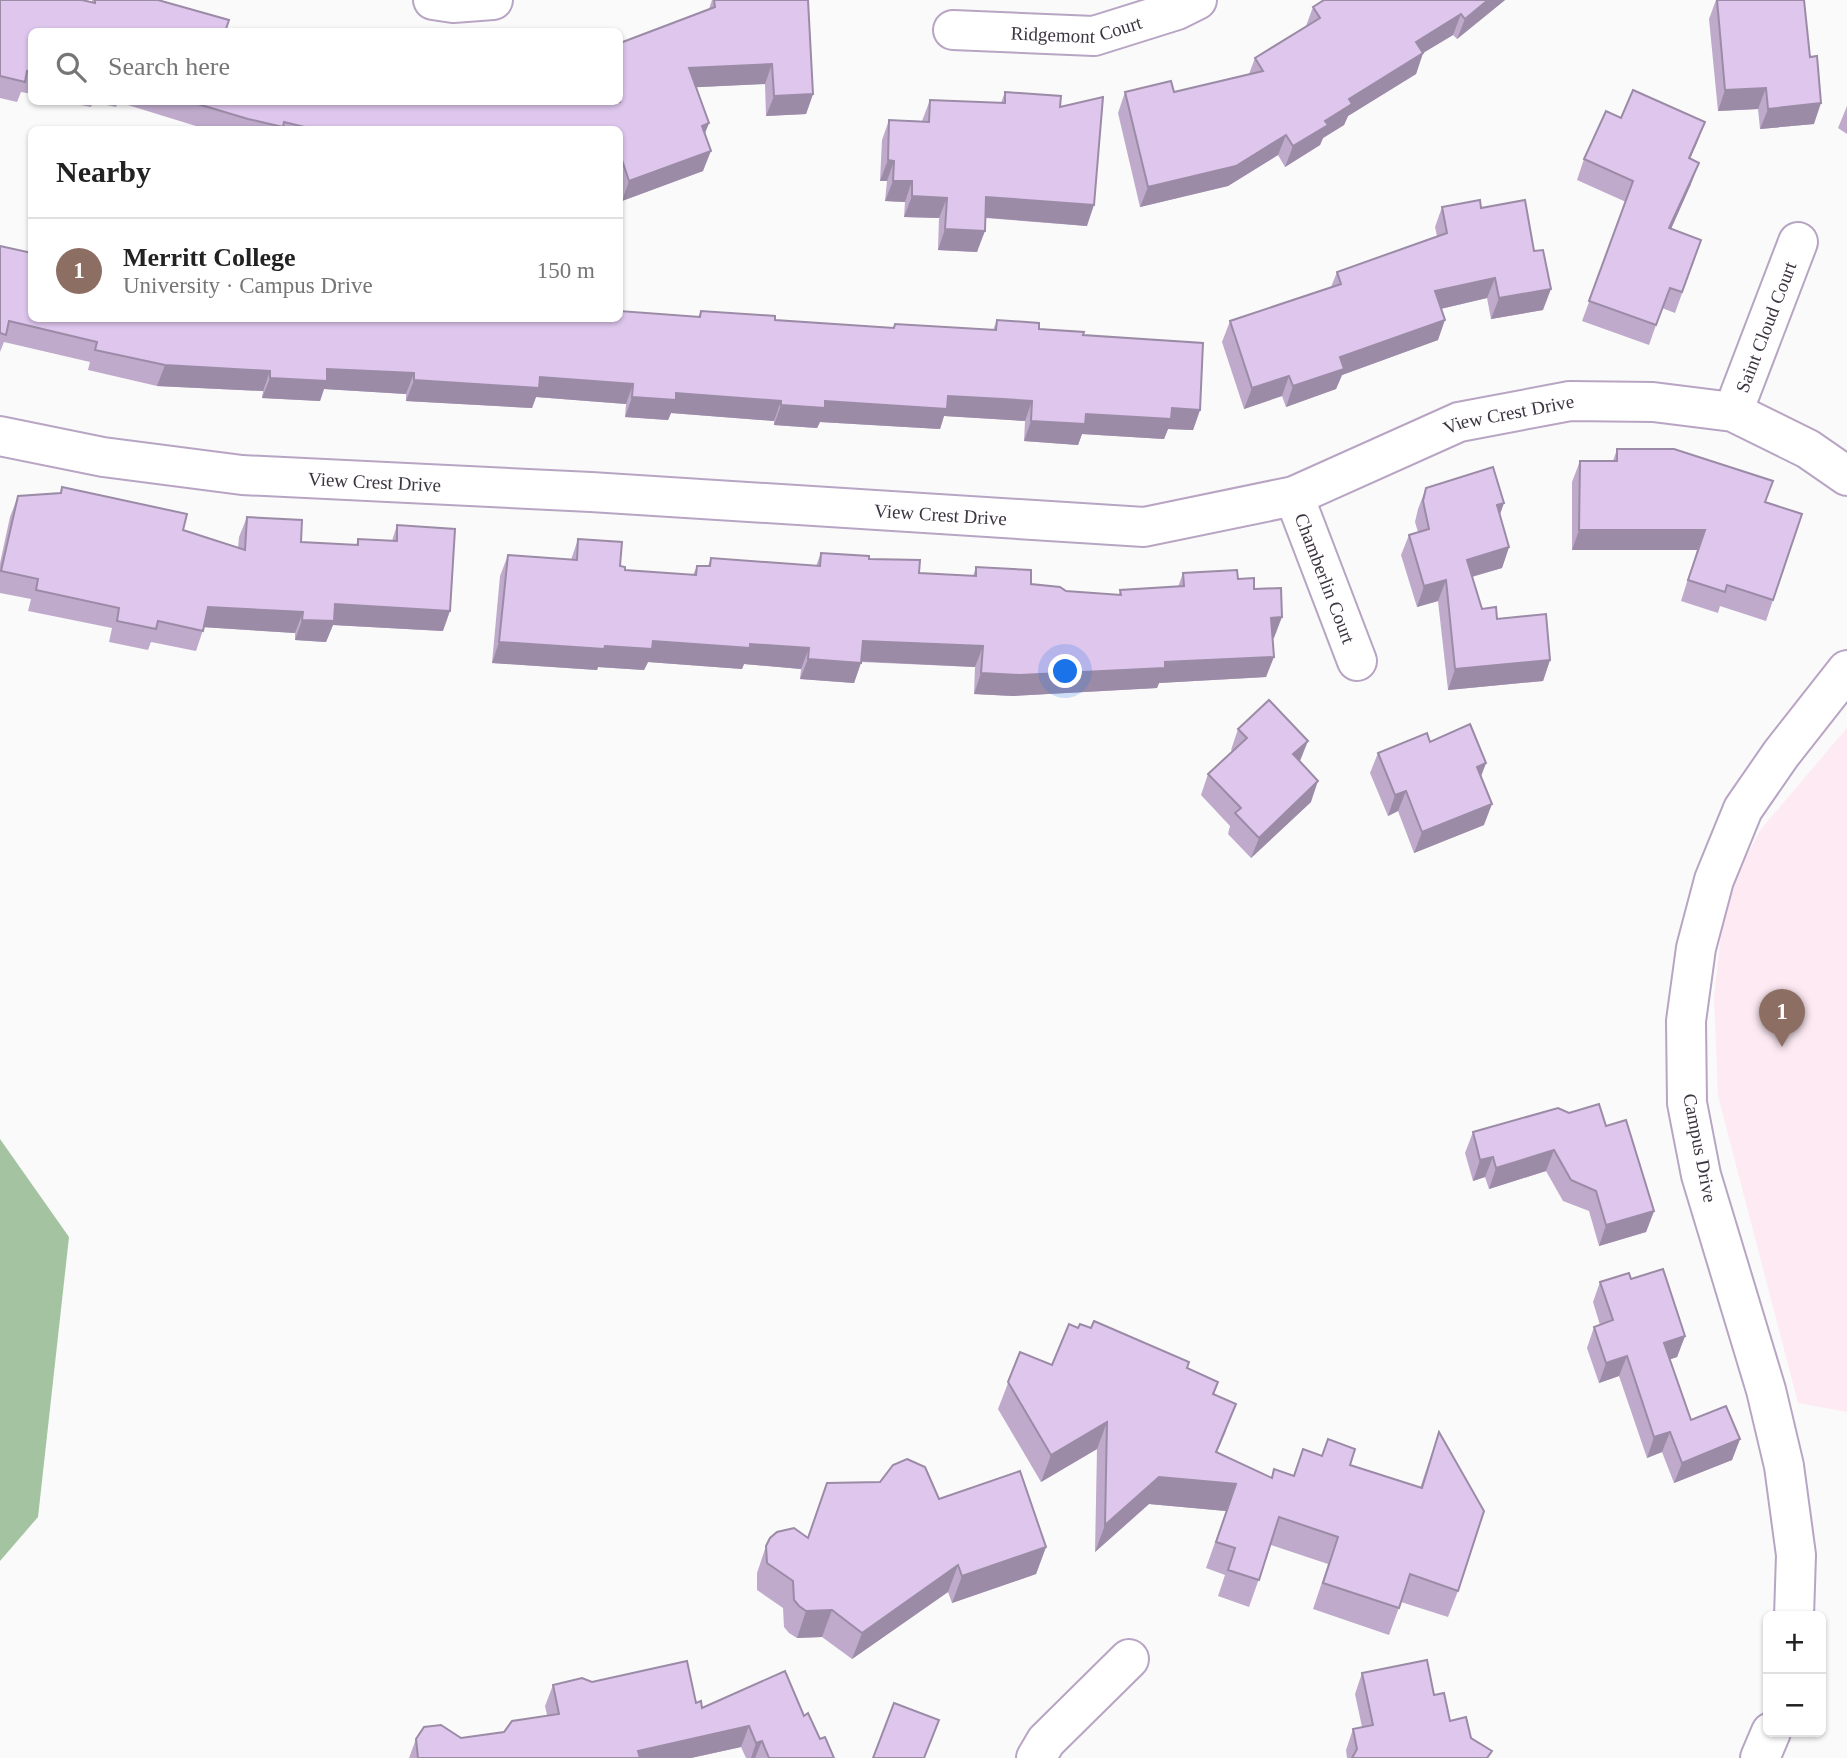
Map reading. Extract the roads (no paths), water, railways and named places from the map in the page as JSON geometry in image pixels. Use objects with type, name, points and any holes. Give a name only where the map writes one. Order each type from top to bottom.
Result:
[{"type":"street","points":[[433,0],[453,3],[493,0]]},
{"type":"street","name":"Ridgemont Court","points":[[953,30],[1094,36],[1177,10],[1197,0]]},
{"type":"street","name":"Saint Cloud Court","points":[[1733,412],[1798,242]]},
{"type":"street","name":"View Crest Drive","points":[[0,436],[103,457],[242,475],[591,492],[1144,527],[1294,496],[1459,422],[1570,401],[1653,402],[1733,412],[1808,449],[1847,476]]},
{"type":"street","name":"Chamberlin Court","points":[[1294,496],[1357,661]]},
{"type":"street","name":"Campus Drive","points":[[1794,1611],[1796,1555],[1784,1466],[1766,1390],[1701,1175],[1688,1103],[1686,1021],[1696,948],[1710,894],[1743,809],[1781,754],[1847,670]]},
{"type":"street","points":[[1036,1758],[1046,1741],[1129,1659]]},
{"type":"street","points":[[1760,1758],[1770,1737]]},
{"type":"place","name":"Merritt College","points":[[1782,1047]]}]
